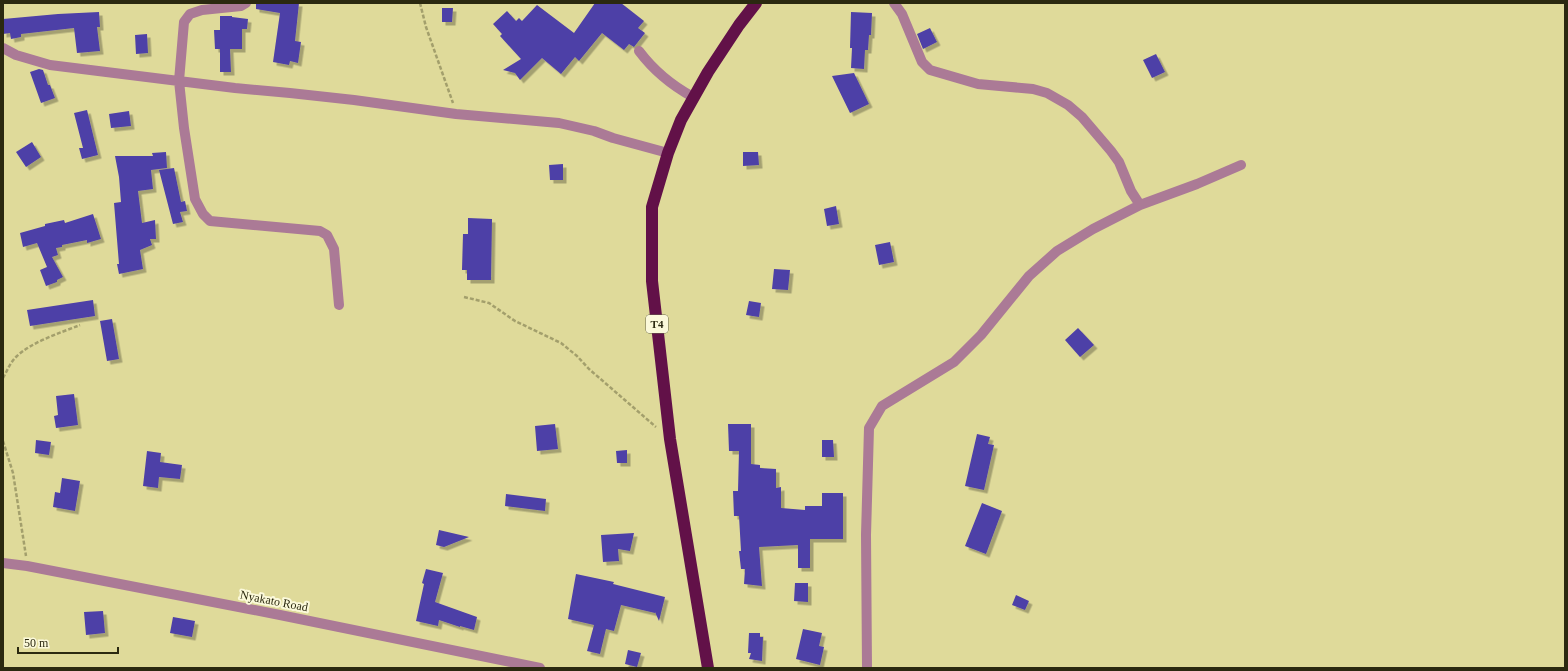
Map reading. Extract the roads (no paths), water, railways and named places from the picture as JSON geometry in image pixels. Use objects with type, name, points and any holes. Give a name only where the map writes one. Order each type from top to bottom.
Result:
[{"type":"highway","name":"T4","points":[[708,668],[670,439],[652,281],[652,207],[668,153],[681,120],[708,72],[739,25],[756,3]]},
{"type":"street","points":[[246,3],[241,6],[202,10],[190,14],[184,22],[179,81],[184,128],[195,199],[203,214],[210,221],[313,230],[320,231],[327,235],[334,250],[339,305]]},
{"type":"street","points":[[894,3],[902,14],[922,62],[930,70],[978,84],[1033,89],[1047,93],[1068,105],[1082,117],[1119,162],[1131,191],[1140,205]]},
{"type":"street","points":[[3,48],[16,55],[50,65],[456,114],[559,123],[594,131],[613,138],[668,153]]},
{"type":"street","points":[[639,51],[650,66],[665,80],[693,97]]},
{"type":"street","points":[[867,668],[866,535],[869,428],[882,406],[954,362],[981,335],[1029,276],[1058,251],[1092,229],[1140,205],[1197,184],[1240,165]]},
{"type":"street","name":"Nyakato Road","points":[[3,563],[27,566],[288,616],[540,668]]}]
